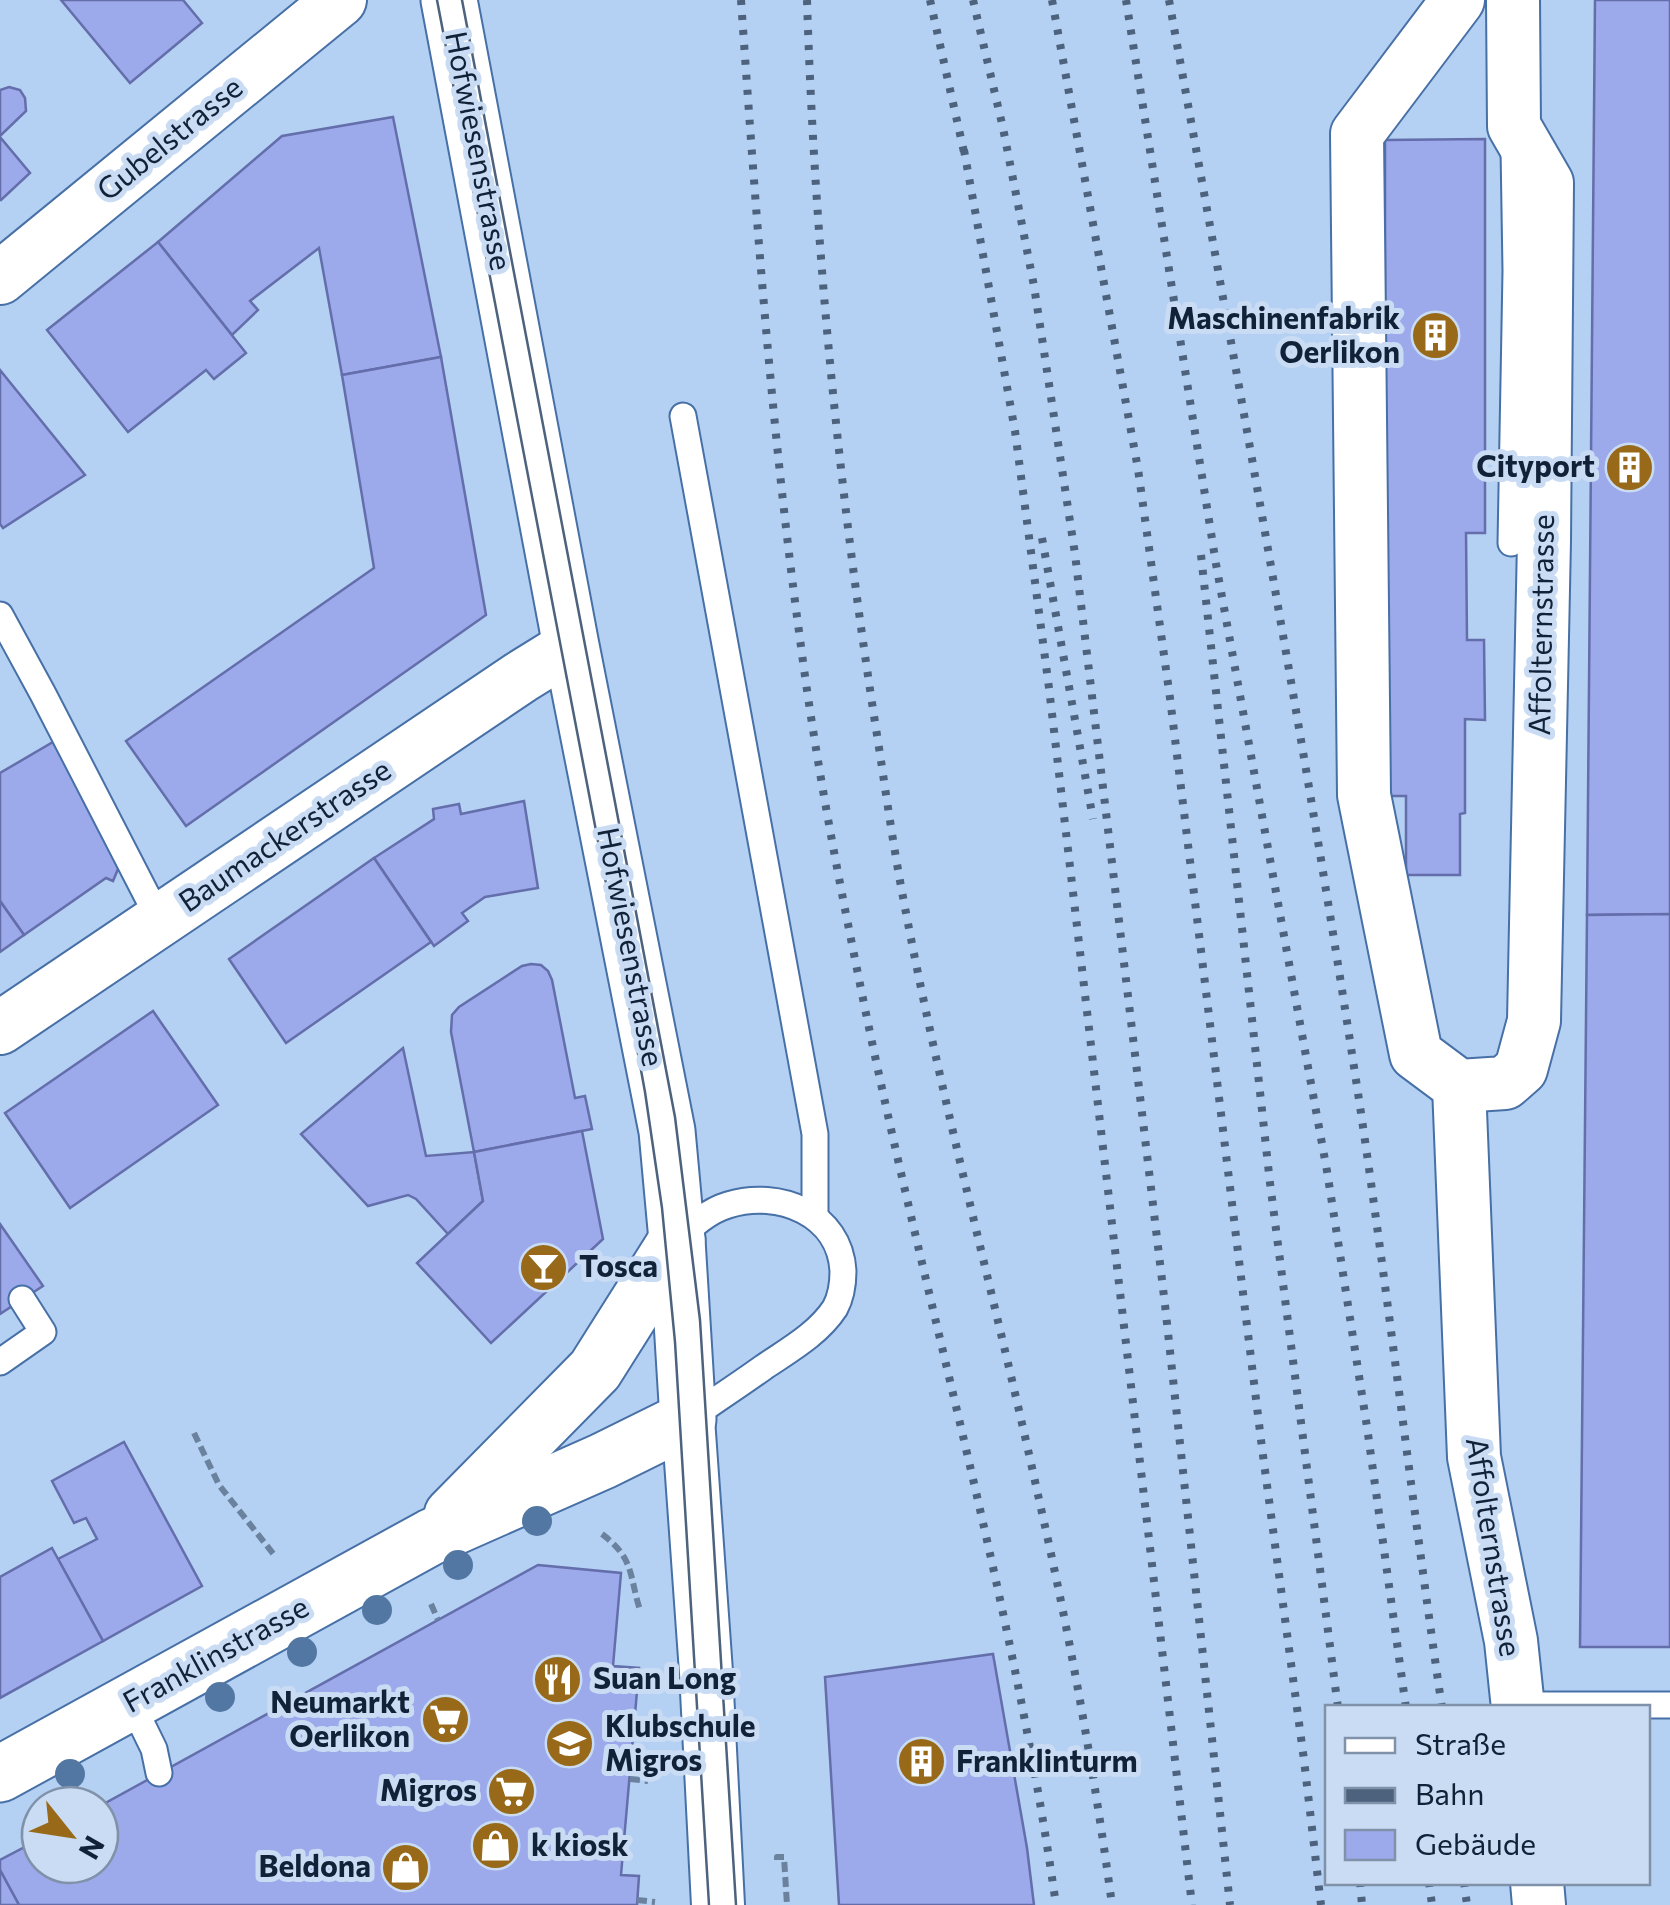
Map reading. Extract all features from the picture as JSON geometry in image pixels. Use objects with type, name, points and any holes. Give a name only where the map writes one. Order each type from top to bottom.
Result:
[{"type":"street","name":"Gubelstrasse","points":[[0,278],[340,0]]},
{"type":"street","name":"Hofwiesenstrasse","points":[[450,0],[666,1131],[677,1240],[718,1905]]},
{"type":"street","points":[[1458,0],[1357,134],[1356,167],[1364,796],[1416,1054],[1459,1086]]},
{"type":"street","name":"Affolternstrasse","points":[[1513,0],[1514,126],[1546,183],[1544,560],[1534,1021],[1521,1069],[1505,1083],[1459,1086],[1474,1457],[1511,1642],[1518,1705]]},
{"type":"street","name":"Baumackerstrasse","points":[[0,1028],[571,646]]},
{"type":"street","name":"Franklinstrasse","points":[[431,1537],[596,1370],[677,1240]]},
{"type":"street","name":"Franklinstrasse","points":[[0,1774],[431,1537],[688,1419]]},
{"type":"lane","points":[[1511,543],[1516,271],[1514,126]]},
{"type":"lane","points":[[683,416],[814,1134],[816,1216]]},
{"type":"lane","points":[[0,615],[160,921]]},
{"type":"lane","points":[[677,1240],[702,1217],[730,1204],[774,1200],[816,1216],[832,1234],[842,1257],[843,1282],[837,1305],[822,1325],[688,1419]]},
{"type":"lane","points":[[0,1362],[43,1332],[22,1299]]},
{"type":"lane","points":[[130,1702],[154,1749],[159,1773]]},
{"type":"path","points":[[194,1433],[218,1485],[282,1565]]},
{"type":"path","points":[[602,1534],[620,1548],[631,1568],[640,1610]]},
{"type":"path","points":[[428,1598],[438,1620]]},
{"type":"path","points":[[630,1780],[648,1782]]},
{"type":"path","points":[[777,1857],[784,1857],[787,1905]]},
{"type":"path","points":[[638,1900],[655,1902]]},
{"type":"building","points":[[61,0],[183,0],[202,23],[130,83]]},
{"type":"building","name":"Cityport","points":[[1595,0],[1670,0],[1670,914],[1587,915]]},
{"type":"building","points":[[0,90],[20,90],[26,111],[0,136]]},
{"type":"building","points":[[393,117],[441,357],[342,375],[319,248],[250,301],[258,310],[232,335],[158,242],[282,136]]},
{"type":"building","points":[[0,137],[30,173],[1,200],[0,199]]},
{"type":"building","name":"Maschinenfabrik Oerlikon","points":[[1485,139],[1485,533],[1466,533],[1467,640],[1484,640],[1485,720],[1465,719],[1465,813],[1460,814],[1460,875],[1406,875],[1406,796],[1385,796],[1385,140]]},
{"type":"building","points":[[158,242],[246,353],[214,379],[206,370],[128,432],[47,330]]},
{"type":"building","points":[[441,357],[486,615],[186,826],[126,741],[374,568],[342,375]]},
{"type":"building","points":[[0,370],[85,475],[3,528],[0,524]]},
{"type":"building","points":[[53,742],[115,855],[123,857],[113,881],[106,878],[24,935],[0,901],[0,773]]},
{"type":"building","points":[[524,801],[538,888],[485,897],[462,913],[468,921],[434,946],[374,858],[434,819],[433,809],[459,804],[461,814]]},
{"type":"building","points":[[374,858],[431,942],[286,1043],[229,959]]},
{"type":"building","points":[[0,901],[24,935],[0,952]]},
{"type":"building","points":[[1670,914],[1670,1647],[1580,1647],[1587,915]]},
{"type":"building","points":[[541,965],[552,980],[575,1098],[585,1096],[592,1129],[474,1152],[451,1032],[452,1015],[522,966]]},
{"type":"building","points":[[153,1011],[218,1105],[70,1208],[5,1113]]},
{"type":"building","points":[[403,1048],[426,1156],[474,1152],[483,1201],[448,1234],[408,1195],[368,1206],[301,1134]]},
{"type":"building","points":[[582,1131],[603,1239],[491,1343],[417,1263],[483,1201],[474,1152]]},
{"type":"building","points":[[0,1224],[43,1286],[0,1314]]},
{"type":"building","points":[[124,1442],[202,1586],[103,1641],[58,1559],[97,1539],[86,1518],[74,1523],[52,1481]]},
{"type":"building","points":[[52,1548],[103,1641],[0,1698],[0,1577]]},
{"type":"building","name":"Neumarkt Oerlikon","points":[[538,1565],[621,1573],[613,1666],[639,1668],[621,1875],[639,1876],[637,1905],[19,1905],[0,1870],[0,1860],[20,1850],[20,1885],[120,1885],[120,1795]]},
{"type":"building","name":"Franklinturm","points":[[993,1654],[1034,1905],[839,1905],[825,1677]]},
{"type":"building","points":[[0,1870],[19,1905],[0,1905]]},
{"type":"tram line","points":[[437,0],[624,977],[662,1208],[675,1342],[709,1905]]},
{"type":"tram line","points":[[462,0],[675,1117],[700,1320],[736,1905]]},
{"type":"railway","points":[[741,0],[773,400],[818,761],[881,1082],[1014,1668],[1056,1905]]},
{"type":"railway","points":[[807,0],[816,189],[832,378],[853,566],[894,843],[934,1049],[1061,1603],[1112,1905]]},
{"type":"railway","points":[[930,0],[966,161]]},
{"type":"railway","points":[[973,0],[1034,286],[1075,554],[1165,1305],[1230,1905]]},
{"type":"railway","points":[[1052,0],[1138,469],[1321,1905]]},
{"type":"railway","points":[[1126,0],[1216,564],[1327,1171],[1406,1705]]},
{"type":"railway","points":[[1169,0],[1317,834],[1372,1187],[1442,1705]]},
{"type":"railway","points":[[964,150],[1015,431],[1049,688],[1192,1905]]},
{"type":"railway","points":[[1042,538],[1093,819]]},
{"type":"railway","points":[[1201,555],[1270,1183],[1338,1705]]},
{"type":"railway","points":[[1360,1885],[1362,1905]]},
{"type":"railway","points":[[1429,1885],[1432,1905]]},
{"type":"railway","points":[[1464,1885],[1467,1905]]},
{"type":"place","name":"Maschinenfabrik Oerlikon","points":[[1435,336]]},
{"type":"place","name":"Cityport","points":[[1630,467]]},
{"type":"place","name":"Tosca","points":[[544,1267]]},
{"type":"place","name":"Suan Long","points":[[558,1679]]},
{"type":"place","name":"Neumarkt Oerlikon","points":[[445,1720]]},
{"type":"place","name":"Klubschule Migros","points":[[570,1744]]},
{"type":"place","name":"Franklinturm","points":[[921,1762]]},
{"type":"place","name":"Migros","points":[[512,1791]]},
{"type":"place","name":"k kiosk","points":[[496,1846]]},
{"type":"place","name":"Beldona","points":[[406,1867]]}]
